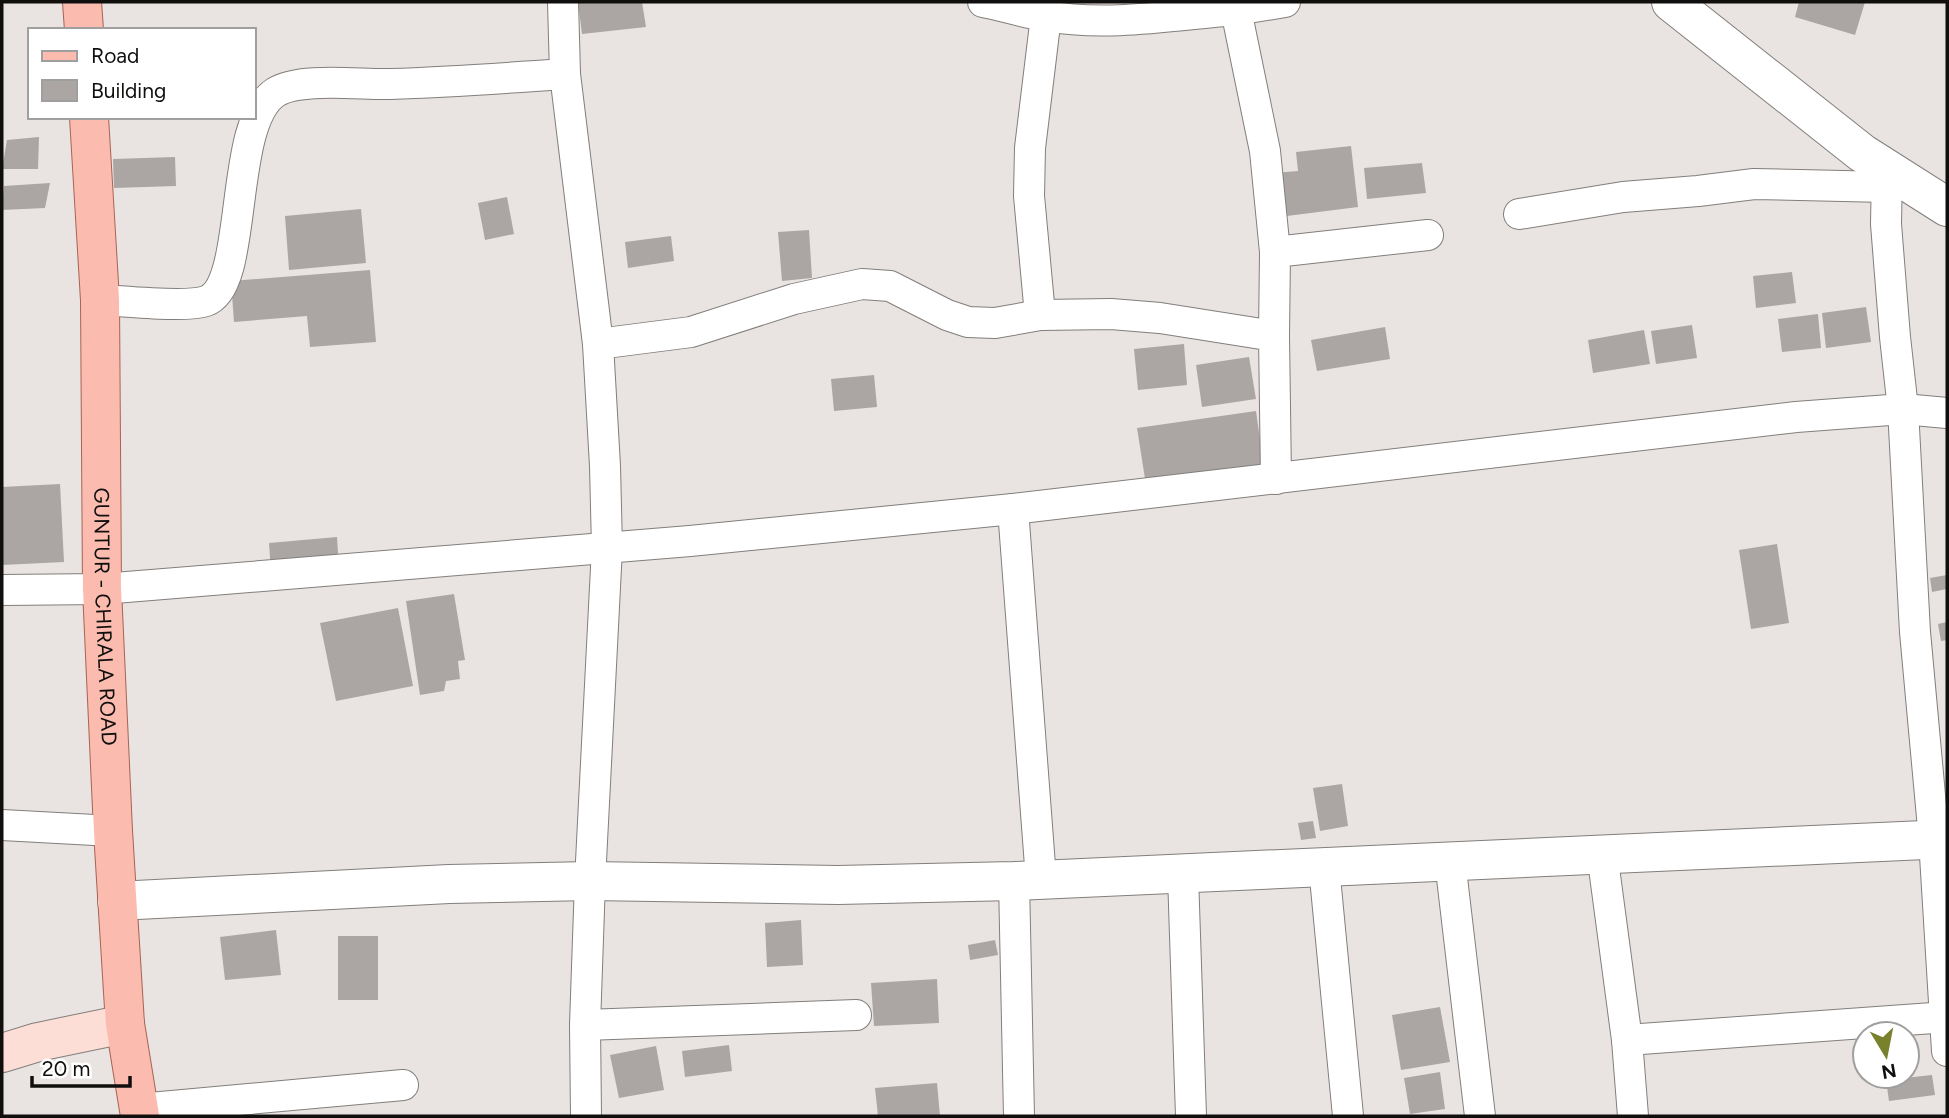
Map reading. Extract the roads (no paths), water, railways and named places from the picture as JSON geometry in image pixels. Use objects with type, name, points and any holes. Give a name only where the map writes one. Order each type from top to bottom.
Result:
[{"type":"main road","points":[[82,2],[84,28]]},
{"type":"main road","name":"GUNTUR - CHIRALA ROAD","points":[[89,119],[100,300],[102,589],[113,831],[125,1024],[140,1113]]},
{"type":"main road","points":[[2,1053],[38,1042],[125,1024]]},
{"type":"street","points":[[563,2],[565,74],[598,344],[607,548],[590,881],[585,1025],[586,1116]]},
{"type":"street","points":[[983,2],[1088,20],[1134,19],[1198,7],[1236,10],[1286,2]]},
{"type":"street","points":[[1671,2],[1862,153],[1887,179],[1947,207]]},
{"type":"street","points":[[1031,9],[1029,197],[1040,315]]},
{"type":"street","points":[[1236,10],[1265,150],[1275,252],[1276,479]]},
{"type":"street","points":[[100,300],[189,303],[206,301],[218,293],[231,256],[242,180],[252,136],[261,105],[276,92],[302,83],[390,84],[565,74]]},
{"type":"street","points":[[1519,214],[1623,197],[1754,184],[1887,179]]},
{"type":"street","points":[[1887,179],[1886,224],[1903,409],[1915,632],[1940,839],[1947,1051]]},
{"type":"street","points":[[1275,252],[1428,234]]},
{"type":"street","points":[[598,344],[691,332],[794,299],[862,284],[890,286],[947,315],[968,322],[995,323],[1040,315],[1111,314],[1160,318],[1274,336]]},
{"type":"street","points":[[2,590],[102,589],[607,548],[1013,509],[1756,421],[1903,409],[1947,413]]},
{"type":"street","points":[[1013,509],[1028,880],[1019,1116]]},
{"type":"street","points":[[2,825],[113,831]]},
{"type":"street","points":[[117,901],[449,884],[590,881],[838,885],[1183,875],[1450,860],[1940,839]]},
{"type":"street","points":[[1602,853],[1627,1040],[1633,1116]]},
{"type":"street","points":[[1450,860],[1480,1116]]},
{"type":"street","points":[[1324,867],[1348,1116]]},
{"type":"street","points":[[1183,875],[1191,1116]]},
{"type":"street","points":[[585,1025],[856,1014]]},
{"type":"street","points":[[1627,1040],[1946,1017]]},
{"type":"street","points":[[140,1113],[403,1084]]}]
